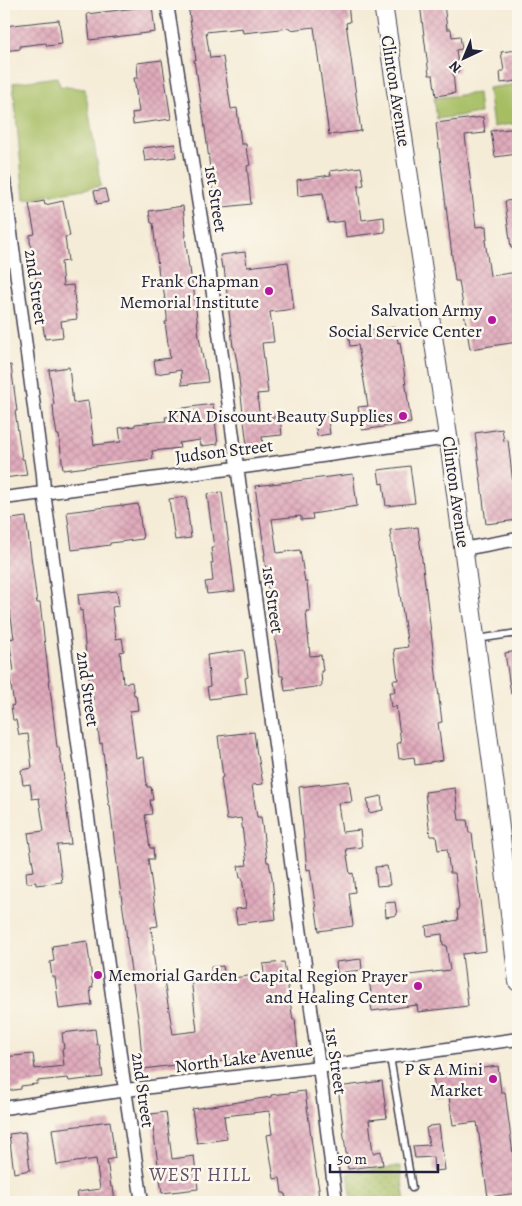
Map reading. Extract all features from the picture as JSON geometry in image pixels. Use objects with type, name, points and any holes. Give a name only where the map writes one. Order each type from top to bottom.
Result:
[{"type":"street","name":"1st Street","points":[[167,4],[216,309],[336,1202]]},
{"type":"street","name":"Clinton Avenue","points":[[383,4],[449,438],[496,794],[518,982]]},
{"type":"street","name":"2nd Street","points":[[4,180],[67,668],[142,1202]]},
{"type":"street","name":"Judson Street","points":[[4,498],[449,438]]},
{"type":"street","points":[[464,549],[518,538]]},
{"type":"street","name":"North Lake Avenue","points":[[4,1108],[126,1090],[319,1067],[518,1039]]},
{"type":"lane","points":[[476,640],[518,633]]},
{"type":"lane","points":[[390,1057],[412,1188]]},
{"type":"green space","points":[[57,77],[60,86],[85,89],[101,186],[24,199],[13,83]]},
{"type":"green space","points":[[518,84],[518,123],[493,127],[488,88]]},
{"type":"green space","points":[[478,93],[480,113],[437,119],[434,98]]},
{"type":"green space","points":[[400,1166],[405,1202],[352,1202],[348,1173]]},
{"type":"building","points":[[348,4],[350,22],[346,23],[361,131],[329,135],[314,27],[243,33],[242,28],[206,32],[210,58],[223,57],[231,109],[237,108],[241,144],[246,144],[250,165],[247,166],[251,204],[215,208],[188,5]]},
{"type":"building","points":[[420,4],[444,4],[447,29],[451,29],[452,37],[460,36],[462,49],[456,50],[459,72],[453,72],[455,93],[436,96],[433,75],[429,75]]},
{"type":"building","points":[[152,6],[155,32],[90,40],[87,14]]},
{"type":"building","points":[[59,20],[62,44],[47,46],[46,43],[20,46],[20,49],[4,51],[4,26]]},
{"type":"building","points":[[518,50],[518,81],[501,83],[500,71],[504,71],[501,52]]},
{"type":"building","points":[[162,60],[171,119],[133,124],[132,113],[139,112],[134,78],[138,78],[137,63]]},
{"type":"building","points":[[483,117],[485,133],[465,135],[476,227],[486,226],[487,240],[485,240],[490,276],[518,272],[518,342],[470,349],[459,281],[455,281],[436,123]]},
{"type":"building","points":[[518,128],[518,154],[495,157],[491,131]]},
{"type":"building","points":[[175,144],[176,157],[145,161],[143,148]]},
{"type":"building","points":[[361,167],[364,185],[358,186],[358,189],[362,220],[384,217],[385,232],[346,237],[344,221],[328,223],[323,193],[298,196],[297,180],[331,175],[330,171]]},
{"type":"building","points":[[105,189],[108,202],[97,204],[94,191]]},
{"type":"building","points":[[518,200],[518,248],[511,248],[505,201]]},
{"type":"building","points":[[44,201],[45,205],[63,201],[70,236],[65,237],[68,261],[61,262],[63,286],[73,285],[77,319],[61,321],[63,337],[45,339],[30,241],[30,235],[35,234],[29,204]]},
{"type":"building","points":[[183,206],[189,268],[208,382],[182,385],[181,370],[156,374],[154,360],[170,358],[165,322],[167,322],[167,316],[163,285],[160,285],[153,223],[151,223],[149,211]]},
{"type":"building","points":[[245,252],[247,267],[288,262],[294,309],[270,312],[274,342],[262,343],[268,393],[257,394],[260,419],[280,416],[282,435],[262,437],[263,445],[247,446],[224,267],[222,268],[220,255]]},
{"type":"building","points":[[396,327],[398,343],[400,342],[411,423],[362,430],[358,407],[368,406],[358,345],[350,346],[348,332]]},
{"type":"building","points":[[11,365],[17,411],[15,411],[22,459],[24,459],[27,475],[4,478],[4,366]]},
{"type":"building","points":[[69,367],[73,403],[88,401],[94,445],[121,442],[119,428],[135,426],[135,424],[166,421],[165,417],[176,416],[176,409],[213,404],[218,444],[201,446],[200,440],[179,443],[180,448],[152,451],[153,459],[63,470],[59,435],[57,435],[54,417],[49,370]]},
{"type":"building","points":[[327,412],[330,434],[317,436],[314,413]]},
{"type":"building","points":[[502,429],[504,441],[508,440],[513,484],[518,484],[518,520],[486,524],[475,433]]},
{"type":"building","points":[[410,466],[415,503],[386,506],[383,483],[380,484],[378,470]]},
{"type":"building","points":[[353,474],[357,506],[312,514],[313,519],[301,520],[301,516],[272,519],[277,553],[300,550],[305,582],[307,582],[310,611],[306,611],[310,656],[321,655],[323,671],[321,671],[322,686],[285,691],[283,676],[280,676],[272,622],[255,486]]},
{"type":"building","points":[[222,492],[235,591],[207,594],[205,582],[213,581],[211,548],[214,548],[207,494]]},
{"type":"building","points":[[186,497],[191,538],[175,540],[169,499]]},
{"type":"building","points":[[138,504],[143,539],[72,550],[67,512]]},
{"type":"building","points":[[26,517],[37,603],[40,603],[57,747],[59,747],[64,779],[71,844],[57,845],[62,882],[36,885],[36,882],[27,883],[26,872],[34,871],[28,833],[44,831],[39,798],[32,799],[30,784],[23,785],[21,770],[32,768],[28,734],[19,735],[16,720],[13,720],[11,706],[14,705],[9,672],[14,671],[9,639],[14,638],[10,610],[6,611],[4,594],[4,520]]},
{"type":"building","points":[[418,527],[442,722],[438,723],[443,760],[415,765],[414,757],[399,759],[397,743],[401,743],[396,706],[391,707],[389,692],[395,692],[393,680],[398,680],[394,649],[408,647],[390,530]]},
{"type":"building","points":[[117,591],[119,606],[112,607],[116,639],[122,638],[124,651],[120,652],[123,683],[132,682],[134,695],[136,695],[138,710],[130,711],[136,758],[144,757],[147,787],[151,787],[153,800],[150,800],[152,814],[145,815],[150,848],[153,848],[154,859],[148,859],[158,926],[151,927],[153,951],[157,982],[164,981],[173,1034],[197,1031],[191,978],[212,976],[211,967],[223,966],[225,979],[264,974],[263,964],[284,962],[293,1020],[295,1019],[298,1050],[209,1063],[192,1065],[191,1063],[143,1069],[139,1024],[102,743],[100,744],[90,685],[82,610],[80,611],[78,595]]},
{"type":"building","points":[[244,650],[248,677],[245,678],[247,694],[209,699],[207,687],[210,686],[207,655]]},
{"type":"building","points":[[518,651],[518,694],[511,694],[505,653]]},
{"type":"building","points":[[254,732],[263,784],[252,785],[257,817],[261,817],[267,862],[269,862],[272,878],[276,919],[237,924],[235,909],[246,908],[242,877],[240,878],[238,866],[247,865],[241,818],[227,820],[218,736]]},
{"type":"building","points":[[349,781],[352,802],[338,803],[342,832],[360,830],[362,847],[346,849],[350,874],[353,873],[355,892],[349,893],[353,926],[319,931],[310,869],[307,870],[299,787]]},
{"type":"building","points":[[455,788],[459,820],[467,820],[469,833],[472,833],[486,951],[462,954],[468,1006],[418,1012],[417,1005],[372,1011],[369,980],[450,970],[446,945],[443,945],[442,934],[427,936],[426,926],[458,920],[457,909],[459,908],[455,873],[450,873],[447,849],[438,850],[436,836],[430,836],[425,792]]},
{"type":"building","points":[[381,796],[383,810],[369,813],[367,799]]},
{"type":"building","points":[[387,866],[390,885],[377,886],[375,867]]},
{"type":"building","points":[[395,902],[397,915],[386,917],[385,903]]},
{"type":"building","points":[[87,941],[93,987],[90,988],[92,1005],[59,1009],[55,977],[52,977],[50,962],[54,961],[52,946]]},
{"type":"building","points":[[361,959],[362,970],[337,973],[336,962]]},
{"type":"building","points":[[95,1029],[103,1077],[69,1081],[68,1078],[37,1081],[37,1084],[21,1086],[21,1089],[6,1091],[4,1057],[33,1054],[35,1069],[64,1066],[62,1033]]},
{"type":"building","points":[[498,1066],[501,1092],[505,1092],[518,1193],[488,1197],[477,1122],[453,1125],[449,1097],[436,1098],[433,1075]]},
{"type":"building","points":[[382,1081],[387,1118],[369,1120],[373,1153],[381,1151],[383,1165],[348,1169],[338,1087]]},
{"type":"building","points":[[305,1091],[319,1189],[319,1202],[286,1202],[285,1193],[282,1193],[280,1178],[274,1179],[267,1135],[272,1134],[269,1111],[224,1116],[227,1139],[197,1143],[192,1109]]},
{"type":"building","points":[[166,1112],[172,1159],[194,1156],[198,1189],[162,1193],[151,1114]]},
{"type":"building","points":[[110,1121],[115,1158],[107,1160],[115,1202],[79,1202],[77,1192],[100,1189],[96,1159],[57,1165],[52,1129]]},
{"type":"building","points":[[439,1125],[445,1170],[434,1171],[433,1157],[415,1158],[413,1146],[429,1145],[426,1128]]},
{"type":"building","points":[[25,1132],[30,1170],[14,1173],[9,1134]]},
{"type":"place","name":"Frank Chapman Memorial Institute","points":[[269,291]]},
{"type":"place","name":"Salvation Army Social Service Center","points":[[492,320]]},
{"type":"place","name":"KNA Discount Beauty Supplies","points":[[403,416]]},
{"type":"place","name":"Memorial Garden","points":[[98,975]]},
{"type":"place","name":"Capital Region Prayer and Healing Center","points":[[418,986]]},
{"type":"place","name":"P & A Mini Market","points":[[493,1079]]},
{"type":"district","name":"WEST HILL","points":[[200,1174]]}]
